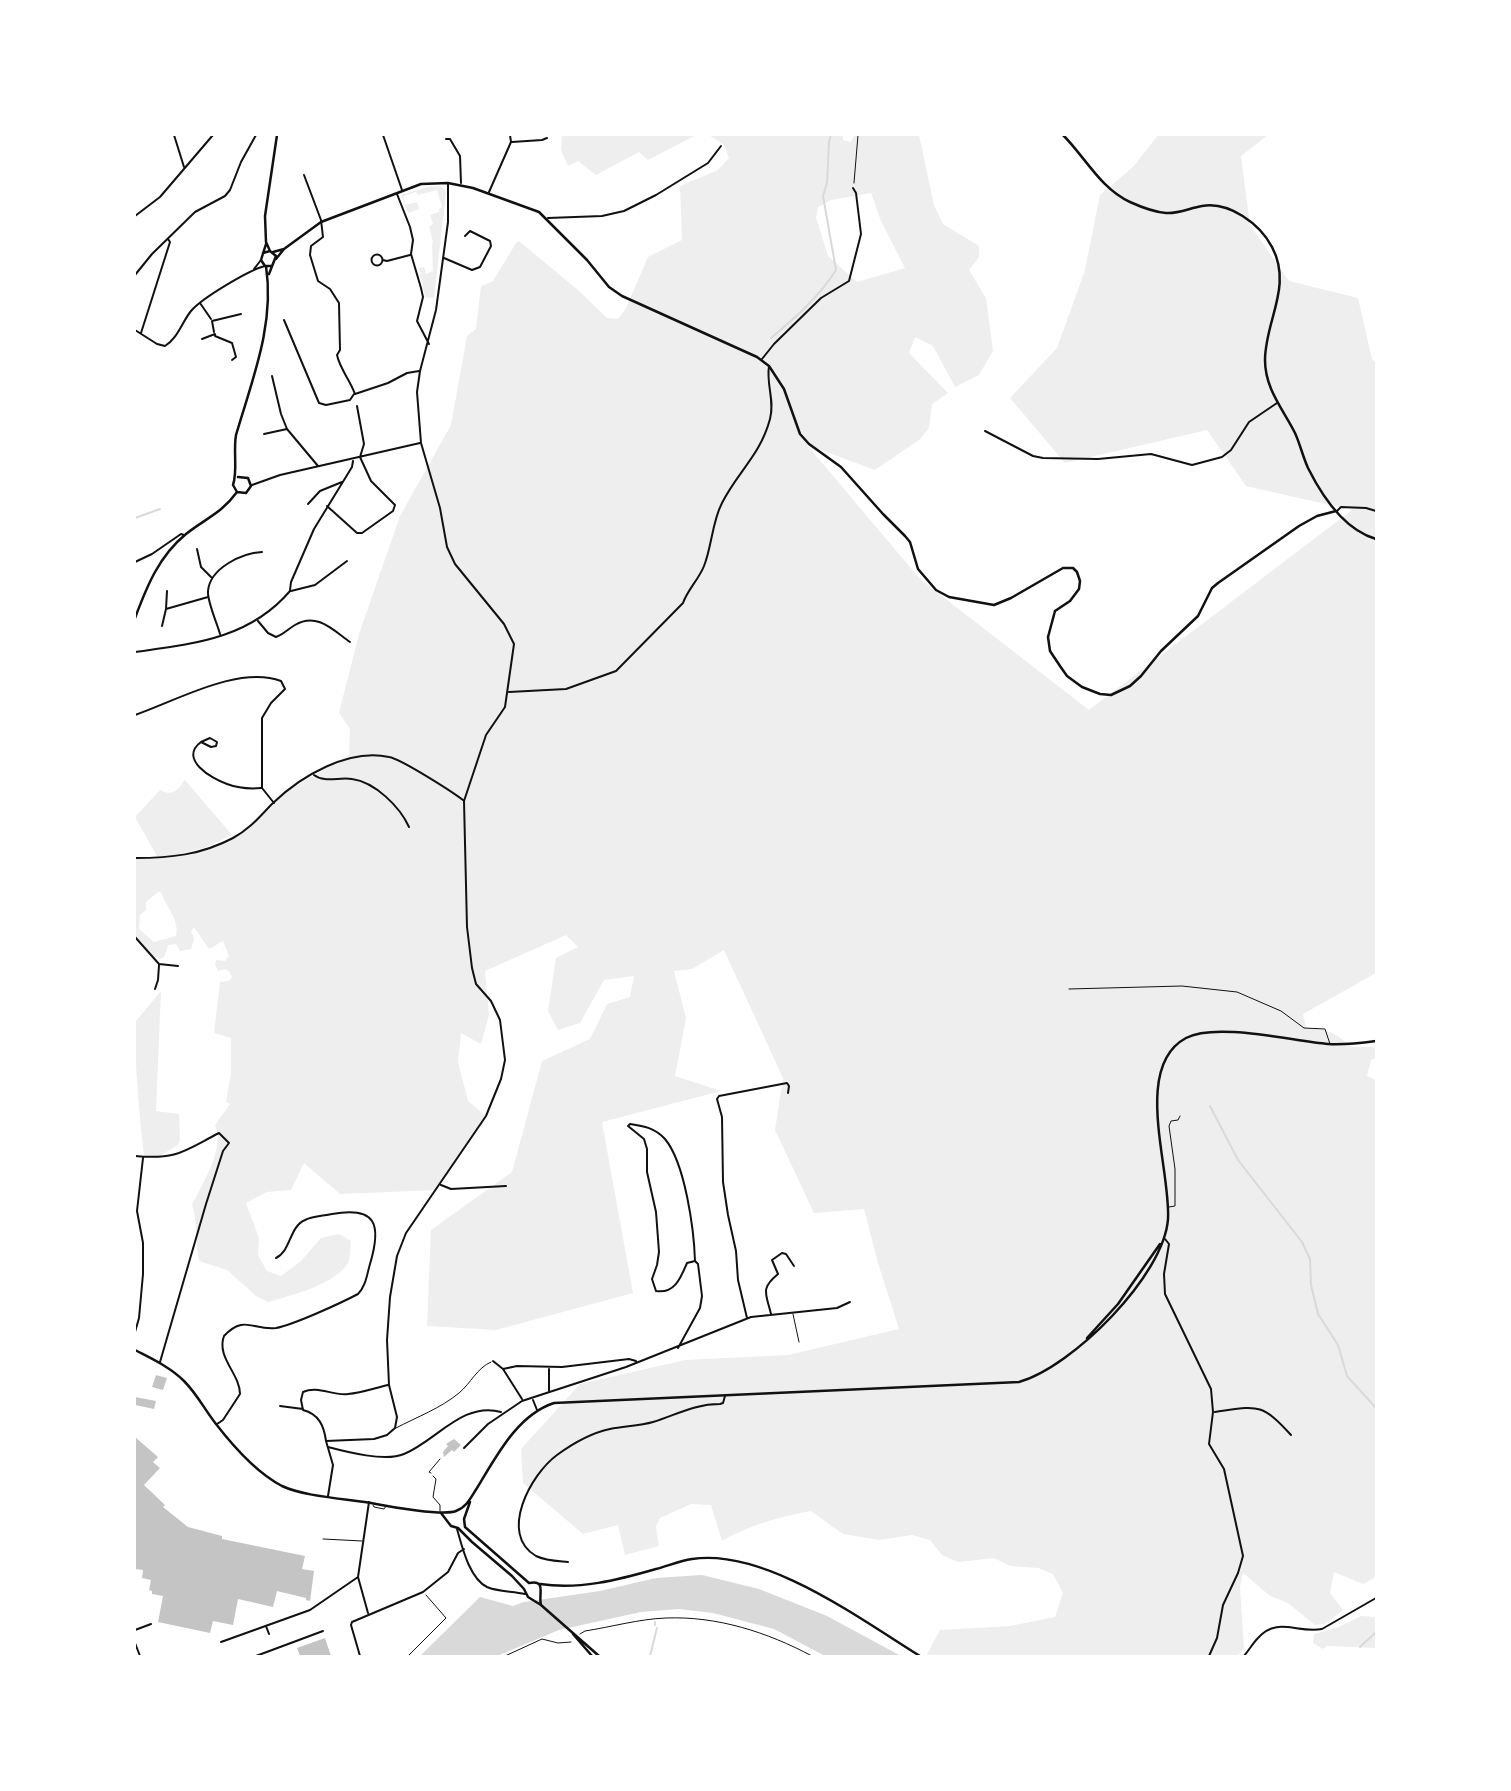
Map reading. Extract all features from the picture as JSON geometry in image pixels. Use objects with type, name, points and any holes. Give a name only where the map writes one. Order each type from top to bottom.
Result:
[{"type":"main road","points":[[237,492],[233,485],[237,477],[233,450],[262,348],[267,320],[268,278],[266,266],[261,260],[266,242],[265,216],[277,135]]},
{"type":"main road","points":[[1063,135],[1113,193],[1129,202],[1166,213],[1213,205],[1245,218],[1265,236],[1272,247],[1280,271],[1280,291],[1266,343],[1265,360],[1269,386],[1293,430],[1307,467],[1336,511],[1358,531],[1376,540]]},
{"type":"main road","points":[[268,278],[272,266],[284,249],[321,222],[428,182],[461,185],[533,209],[547,218],[609,287],[622,296],[762,360],[769,366],[784,389],[800,434],[809,444],[841,467],[905,536],[910,542],[918,569],[936,590],[957,599],[994,605],[1063,568],[1073,568],[1080,581],[1079,589],[1070,601],[1055,611],[1049,628],[1048,645],[1067,676],[1082,687],[1100,694],[1119,692],[1141,676],[1161,651],[1198,616],[1217,583],[1300,526],[1317,516],[1336,511]]},
{"type":"main road","points":[[266,242],[276,259]]},
{"type":"main road","points":[[263,253],[284,249]]},
{"type":"main road","points":[[266,266],[272,266]]},
{"type":"main road","points":[[237,477],[248,478],[251,486],[246,493],[237,492]]},
{"type":"main road","points":[[135,618],[155,570],[168,552],[185,535],[225,508],[237,492]]},
{"type":"main road","points":[[448,1522],[449,1515],[465,1506],[515,1431],[537,1410],[563,1401],[1019,1382],[1047,1371],[1072,1352],[1118,1304],[1164,1238],[1168,1219],[1157,1091],[1158,1074],[1172,1048],[1187,1037],[1209,1032],[1331,1044],[1376,1041]]},
{"type":"main road","points":[[135,1350],[160,1363],[184,1381],[216,1425],[260,1470],[276,1482],[290,1489],[386,1506],[461,1513],[471,1534],[529,1583],[553,1586],[605,1582],[694,1559],[728,1560],[794,1581],[920,1656]]},
{"type":"main road","points":[[458,1528],[464,1521],[471,1497]]},
{"type":"main road","points":[[440,1511],[448,1522],[458,1528],[525,1591],[530,1599],[541,1605],[599,1656]]},
{"type":"main road","points":[[525,1591],[529,1583]]},
{"type":"main road","points":[[540,1584],[541,1605]]},
{"type":"main road","points":[[530,1599],[535,1599],[553,1586]]},
{"type":"main road","points":[[570,1631],[592,1656]]},
{"type":"street","points":[[174,135],[185,168]]},
{"type":"street","points":[[135,216],[160,197],[213,135]]},
{"type":"street","points":[[135,275],[167,238],[195,212],[225,196],[256,135]]},
{"type":"street","points":[[383,135],[402,190]]},
{"type":"street","points":[[489,193],[511,142],[510,135]]},
{"type":"street","points":[[511,142],[547,138]]},
{"type":"street","points":[[446,139],[450,139],[460,156],[461,185]]},
{"type":"street","points":[[547,218],[602,216],[624,211],[708,163],[721,146]]},
{"type":"street","points":[[304,175],[321,222],[323,237],[311,246],[310,255],[318,281],[330,289],[339,303],[340,350],[337,355],[355,394]]},
{"type":"street","points":[[326,1441],[374,1439],[387,1436],[395,1429],[397,1417],[389,1385],[388,1329],[397,1256],[406,1233],[486,1116],[501,1079],[505,1060],[500,1020],[491,1002],[476,984],[467,927],[464,800],[486,736],[505,707],[514,649],[512,638],[497,615],[450,555],[440,508],[421,443],[417,392],[436,310],[448,222],[449,183]]},
{"type":"street","points":[[762,360],[774,344],[821,298],[849,281],[861,234],[853,188]]},
{"type":"street","points":[[397,192],[410,227],[411,254],[423,297],[417,321],[429,344]]},
{"type":"street","points":[[443,258],[472,270],[480,267],[491,246],[490,241],[470,231],[465,236]]},
{"type":"street","points":[[141,334],[164,265],[170,242],[167,238]]},
{"type":"street","points":[[383,260],[411,254]]},
{"type":"street","points":[[253,270],[261,260]]},
{"type":"street","points":[[135,330],[157,344],[169,344],[190,311],[253,270],[266,266]]},
{"type":"street","points":[[200,303],[212,321],[215,336],[232,343],[236,356],[232,359]]},
{"type":"street","points":[[212,321],[241,314]]},
{"type":"street","points":[[284,320],[319,403],[326,405],[350,400],[355,394],[388,383],[407,373],[420,371]]},
{"type":"street","points":[[202,339],[215,334]]},
{"type":"street","points":[[508,693],[566,690],[616,671],[683,603],[704,566],[721,504],[765,437],[773,405],[767,377],[769,366]]},
{"type":"street","points":[[272,376],[287,429],[318,467]]},
{"type":"street","points":[[985,431],[1033,456],[1043,458],[1151,454],[1192,465],[1222,457],[1231,450],[1249,422],[1277,403]]},
{"type":"street","points":[[327,506],[357,533],[362,533],[393,512],[395,505],[371,481],[360,457],[364,444],[357,406]]},
{"type":"street","points":[[264,434],[287,429]]},
{"type":"street","points":[[251,486],[280,475],[421,443]]},
{"type":"street","points":[[290,591],[291,582],[314,528],[352,467],[354,459]]},
{"type":"street","points":[[308,503],[320,491],[342,482]]},
{"type":"street","points":[[1336,511],[1341,508],[1366,508],[1376,511]]},
{"type":"street","points":[[135,562],[181,534],[185,535]]},
{"type":"street","points":[[197,549],[201,567],[212,578]]},
{"type":"street","points":[[220,635],[209,597],[212,578],[236,559],[248,553],[262,552]]},
{"type":"street","points":[[135,652],[191,645],[246,628],[258,621],[290,591],[315,585],[347,561]]},
{"type":"street","points":[[162,626],[167,591]]},
{"type":"street","points":[[166,609],[209,597]]},
{"type":"street","points":[[258,621],[268,633],[276,637],[296,624],[317,620],[350,642]]},
{"type":"street","points":[[135,715],[215,684],[253,677],[270,677],[281,681],[285,689],[271,703],[262,718],[262,788],[274,803]]},
{"type":"street","points":[[201,742],[196,746],[193,755],[197,766],[211,777],[228,785],[247,789],[262,788]]},
{"type":"street","points":[[135,858],[177,858],[208,849],[250,827],[287,791],[313,774],[354,758],[376,755],[393,757],[464,800]]},
{"type":"street","points":[[313,774],[320,779],[355,779],[371,785],[394,805],[409,827]]},
{"type":"street","points":[[135,937],[159,964],[178,966]]},
{"type":"street","points":[[155,989],[159,964]]},
{"type":"street","points":[[747,1319],[727,1215],[723,1182],[722,1117],[717,1099],[719,1096],[787,1083],[788,1093]]},
{"type":"street","points":[[678,1348],[701,1308],[702,1296],[698,1264],[695,1261],[692,1217],[672,1151],[665,1139],[654,1129],[630,1124],[628,1126],[644,1139],[647,1149],[647,1172],[656,1212],[659,1252],[652,1279],[656,1291],[664,1292],[674,1287],[687,1263],[695,1261]]},
{"type":"street","points":[[135,1156],[175,1156],[219,1133],[229,1143],[223,1152],[205,1204],[160,1363]]},
{"type":"street","points":[[135,1332],[143,1274],[143,1243],[137,1211],[144,1157]]},
{"type":"street","points":[[440,1184],[451,1188],[506,1186]]},
{"type":"street","points":[[216,1425],[223,1420],[240,1394],[223,1352],[224,1336],[233,1328],[244,1324],[278,1328],[358,1294],[364,1286],[376,1241],[374,1226],[369,1217],[355,1210],[303,1220],[295,1229],[283,1254],[276,1258]]},
{"type":"street","points":[[1164,1238],[1169,1244],[1164,1274],[1165,1294],[1211,1390],[1213,1412],[1209,1444],[1224,1469],[1243,1556],[1223,1605],[1217,1638],[1209,1656]]},
{"type":"street","points":[[771,1314],[765,1289],[766,1284],[778,1274],[772,1260],[782,1253],[786,1254],[794,1266]]},
{"type":"street","points":[[464,1448],[502,1412],[522,1399],[533,1399],[678,1348],[747,1319],[837,1308],[850,1302]]},
{"type":"street","points":[[503,1369],[549,1368],[608,1360],[629,1359],[637,1362]]},
{"type":"street","points":[[493,1361],[503,1369],[522,1399]]},
{"type":"street","points":[[549,1368],[550,1393]]},
{"type":"street","points":[[303,1409],[303,1392],[311,1388],[351,1394],[389,1385]]},
{"type":"street","points":[[568,1562],[538,1557],[524,1545],[520,1527],[524,1496],[538,1472],[559,1454],[597,1432],[653,1422],[691,1407],[720,1405],[725,1395]]},
{"type":"street","points":[[533,1399],[537,1410]]},
{"type":"street","points":[[280,1406],[311,1412],[324,1427],[326,1447],[333,1465],[328,1496]]},
{"type":"street","points":[[1213,1412],[1254,1406],[1268,1413],[1291,1435]]},
{"type":"street","points":[[326,1447],[362,1454],[399,1456],[468,1414],[492,1410],[502,1412]]},
{"type":"street","points":[[368,1614],[358,1577],[370,1503]]},
{"type":"street","points":[[458,1528],[475,1576],[484,1585],[525,1591]]},
{"type":"street","points":[[360,1656],[352,1622],[423,1592],[448,1572],[458,1553],[464,1549]]},
{"type":"street","points":[[222,1642],[310,1610],[358,1577]]},
{"type":"street","points":[[1244,1656],[1257,1638],[1271,1627],[1284,1625],[1312,1631],[1322,1629],[1376,1598]]},
{"type":"street","points":[[135,1630],[150,1625]]},
{"type":"street","points":[[266,1626],[269,1634]]},
{"type":"street","points":[[256,1656],[323,1631]]},
{"type":"street","points":[[135,1643],[140,1656]]},
{"type":"street","points":[[273,1645],[275,1649]]},
{"type":"street","points":[[269,1652],[271,1656]]},
{"type":"lane","points":[[1069,989],[1182,986],[1237,992],[1281,1011],[1304,1028],[1325,1029],[1331,1044]]},
{"type":"lane","points":[[1167,1207],[1175,1206],[1176,1187],[1169,1126],[1171,1121],[1178,1120],[1180,1116]]},
{"type":"lane","points":[[793,1312],[799,1342]]},
{"type":"lane","points":[[395,1429],[443,1405],[461,1391],[485,1364],[493,1361]]},
{"type":"lane","points":[[433,1476],[436,1479],[433,1497],[440,1505],[440,1511]]},
{"type":"lane","points":[[323,1539],[363,1541]]},
{"type":"path","points":[[853,188],[858,135]]},
{"type":"path","points":[[433,1476],[429,1472],[440,1459]]},
{"type":"path","points":[[408,1656],[446,1618],[423,1592]]},
{"type":"path","points":[[580,1633],[664,1618],[706,1619],[770,1636],[811,1656]]},
{"type":"path","points":[[505,1656],[542,1639],[558,1643],[573,1641]]},
{"type":"shaded area","points":[[562,135],[696,135],[648,160],[639,152],[596,175],[578,161],[568,166],[561,150]]},
{"type":"shaded area","points":[[709,135],[843,135],[843,140],[851,142],[854,135],[919,135],[934,205],[943,224],[979,246],[979,257],[969,270],[986,298],[993,351],[979,375],[955,387],[933,346],[915,337],[909,353],[948,393],[932,404],[929,428],[919,440],[875,470],[807,445],[920,579],[1089,710],[1352,510],[1246,486],[1207,430],[1065,463],[1010,398],[1057,348],[1085,270],[1100,195],[1133,167],[1158,135],[1268,135],[1241,156],[1250,225],[1289,281],[1358,298],[1372,359],[1376,363],[1376,973],[1303,1014],[1306,1028],[1331,1033],[1352,1047],[1376,1047],[1376,1058],[1371,1060],[1367,1076],[1376,1080],[1376,1577],[1363,1584],[1334,1572],[1330,1593],[1343,1610],[1325,1624],[1315,1625],[1288,1603],[1270,1596],[1243,1573],[1240,1587],[1244,1649],[1237,1656],[930,1656],[927,1654],[940,1630],[1010,1626],[1055,1617],[1063,1593],[1053,1574],[1038,1568],[1010,1566],[994,1558],[958,1562],[942,1555],[930,1540],[912,1535],[879,1540],[843,1534],[811,1511],[765,1522],[722,1541],[711,1505],[691,1504],[660,1518],[656,1526],[659,1546],[625,1555],[618,1525],[583,1534],[523,1483],[521,1449],[580,1384],[685,1360],[788,1355],[899,1329],[864,1209],[814,1213],[775,1130],[783,1078],[724,950],[692,969],[674,971],[686,1018],[675,1076],[721,1091],[602,1122],[633,1293],[496,1330],[427,1326],[431,1230],[512,1172],[542,1061],[590,1039],[607,1004],[630,997],[634,976],[604,980],[580,1023],[558,1030],[548,1011],[556,958],[578,947],[566,935],[485,971],[489,1015],[481,1044],[461,1033],[458,1062],[468,1101],[486,1116],[436,1190],[340,1194],[304,1163],[291,1190],[267,1192],[246,1203],[259,1238],[258,1255],[267,1271],[281,1276],[301,1261],[321,1238],[339,1234],[351,1241],[349,1261],[342,1271],[312,1288],[268,1302],[256,1296],[227,1270],[199,1261],[192,1205],[215,1154],[218,1134],[215,1125],[230,1104],[226,1102],[231,1072],[231,1038],[214,1033],[220,982],[229,981],[232,977],[225,969],[218,971],[215,965],[216,960],[225,961],[229,956],[223,941],[209,949],[194,927],[191,931],[194,939],[191,949],[180,951],[176,944],[168,945],[164,957],[160,959],[154,957],[135,937],[135,858],[158,858],[135,817],[160,790],[172,793],[185,780],[232,835],[204,848],[164,858],[191,855],[234,838],[250,827],[287,791],[349,755],[350,729],[339,713],[359,634],[400,516],[451,425],[467,336],[476,329],[481,286],[493,281],[519,241],[607,318],[618,319],[626,308],[648,257],[682,240],[680,186],[718,170],[729,158],[724,145]],"holes":[[[871,193],[881,221],[905,268],[857,282],[828,256],[816,217],[818,207],[831,200]],[[161,892],[177,930],[176,936],[154,942],[139,929],[140,915],[146,910],[146,902]]]},
{"type":"shaded area","points":[[431,186],[443,187],[446,192],[434,298],[425,297],[419,268],[424,267],[426,274],[433,271],[433,242],[429,227],[433,224],[430,215],[439,212],[442,207],[437,190],[403,196],[406,205],[417,202],[419,209],[408,213],[401,195]]},
{"type":"shaded area","points":[[161,991],[156,1111],[179,1114],[180,1140],[178,1145],[156,1158],[144,1157],[135,1022]]},
{"type":"shaded area","points":[[702,1575],[759,1589],[827,1616],[901,1656],[825,1656],[774,1629],[713,1613],[679,1609],[641,1612],[559,1630],[497,1656],[420,1656],[480,1597],[513,1606],[656,1578]]},
{"type":"shaded area","points":[[1361,1616],[1376,1617],[1376,1648],[1327,1646],[1323,1649],[1313,1643],[1314,1634],[1339,1627]]},
{"type":"building","points":[[156,1375],[167,1378],[163,1390],[152,1387]]},
{"type":"building","points":[[135,1397],[156,1401],[154,1409],[135,1405]]},
{"type":"building","points":[[135,1437],[158,1457],[153,1462],[160,1468],[144,1485],[165,1505],[163,1507],[188,1527],[222,1536],[222,1539],[305,1556],[302,1569],[314,1571],[310,1601],[277,1591],[273,1607],[238,1599],[233,1625],[213,1621],[210,1633],[158,1622],[163,1596],[152,1594],[149,1590],[151,1580],[142,1578],[143,1570],[135,1569]]},
{"type":"building","points":[[454,1439],[461,1445],[444,1457],[443,1452],[448,1446],[446,1444]]},
{"type":"building","points":[[325,1638],[331,1656],[300,1656],[297,1648]]},
{"type":"waterway","points":[[771,338],[815,298],[836,270],[823,196],[827,183],[831,135]]},
{"type":"waterway","points":[[135,518],[160,509]]},
{"type":"waterway","points":[[1210,1106],[1238,1160],[1302,1242],[1310,1259],[1311,1285],[1318,1314],[1338,1345],[1347,1376],[1376,1408]]},
{"type":"waterway","points":[[650,1656],[657,1628]]},
{"type":"waterway","points":[[1360,1647],[1376,1632]]}]
